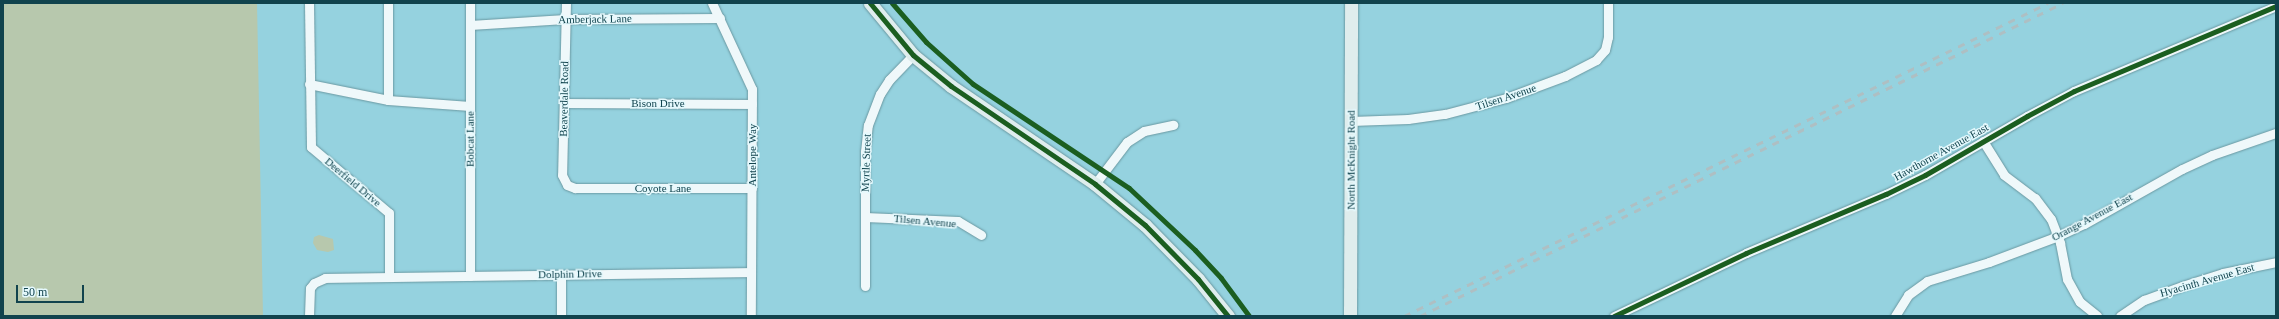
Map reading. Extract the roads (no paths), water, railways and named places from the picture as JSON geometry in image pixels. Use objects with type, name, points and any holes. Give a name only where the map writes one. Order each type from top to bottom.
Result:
[{"type":"street","name":"Deerfield Drive","points":[[309,3],[311,146],[389,213],[389,277]]},
{"type":"street","points":[[388,3],[388,100]]},
{"type":"street","name":"Bobcat Lane","points":[[470,3],[470,276]]},
{"type":"street","name":"Beaverdale Road","points":[[566,3],[562,175],[567,185],[575,188]]},
{"type":"street","name":"Antelope Way","points":[[712,3],[752,89],[751,316]]},
{"type":"street","points":[[870,3],[913,55],[951,86],[1095,184],[1130,212],[1169,247],[1198,279],[1228,316]]},
{"type":"street","name":"North McKnight Road","points":[[1350,316],[1351,3]]},
{"type":"street","name":"Tilsen Avenue","points":[[1351,121],[1408,119],[1445,114],[1506,98],[1565,76],[1596,60],[1605,50],[1608,37],[1608,3]]},
{"type":"street","name":"Hawthorne Avenue East","points":[[1614,316],[1746,253],[1925,175],[1982,141],[2080,88],[2276,6]]},
{"type":"street","name":"Amberjack Lane","points":[[470,25],[565,19],[720,18]]},
{"type":"street","name":"Myrtle Street","points":[[865,286],[866,143],[868,125],[880,94],[890,80],[913,55]]},
{"type":"street","points":[[309,84],[388,100],[470,106]]},
{"type":"street","name":"Bison Drive","points":[[564,103],[752,104]]},
{"type":"street","points":[[1095,184],[1120,150],[1135,136],[1173,125]]},
{"type":"street","name":"Orange Avenue East","points":[[1895,316],[1908,295],[1926,281],[1989,262],[2058,236],[2084,224],[2182,169],[2240,144],[2276,133]]},
{"type":"street","points":[[1982,141],[2004,174],[2044,208],[2058,236],[2067,279],[2080,302],[2097,316]]},
{"type":"street","name":"Coyote Lane","points":[[575,188],[752,188]]},
{"type":"street","name":"Tilsen Avenue","points":[[865,217],[958,221],[981,235]]},
{"type":"street","name":"Hyacinth Avenue East","points":[[2120,316],[2138,304],[2175,288],[2223,273],[2276,262]]},
{"type":"street","name":"Dolphin Drive","points":[[389,277],[751,272]]},
{"type":"street","points":[[561,275],[561,316]]},
{"type":"street","points":[[309,316],[310,288],[319,280],[389,277]]},
{"type":"railway","points":[[1404,316],[2048,3]]},
{"type":"railway","points":[[1420,316],[2063,3]]}]
